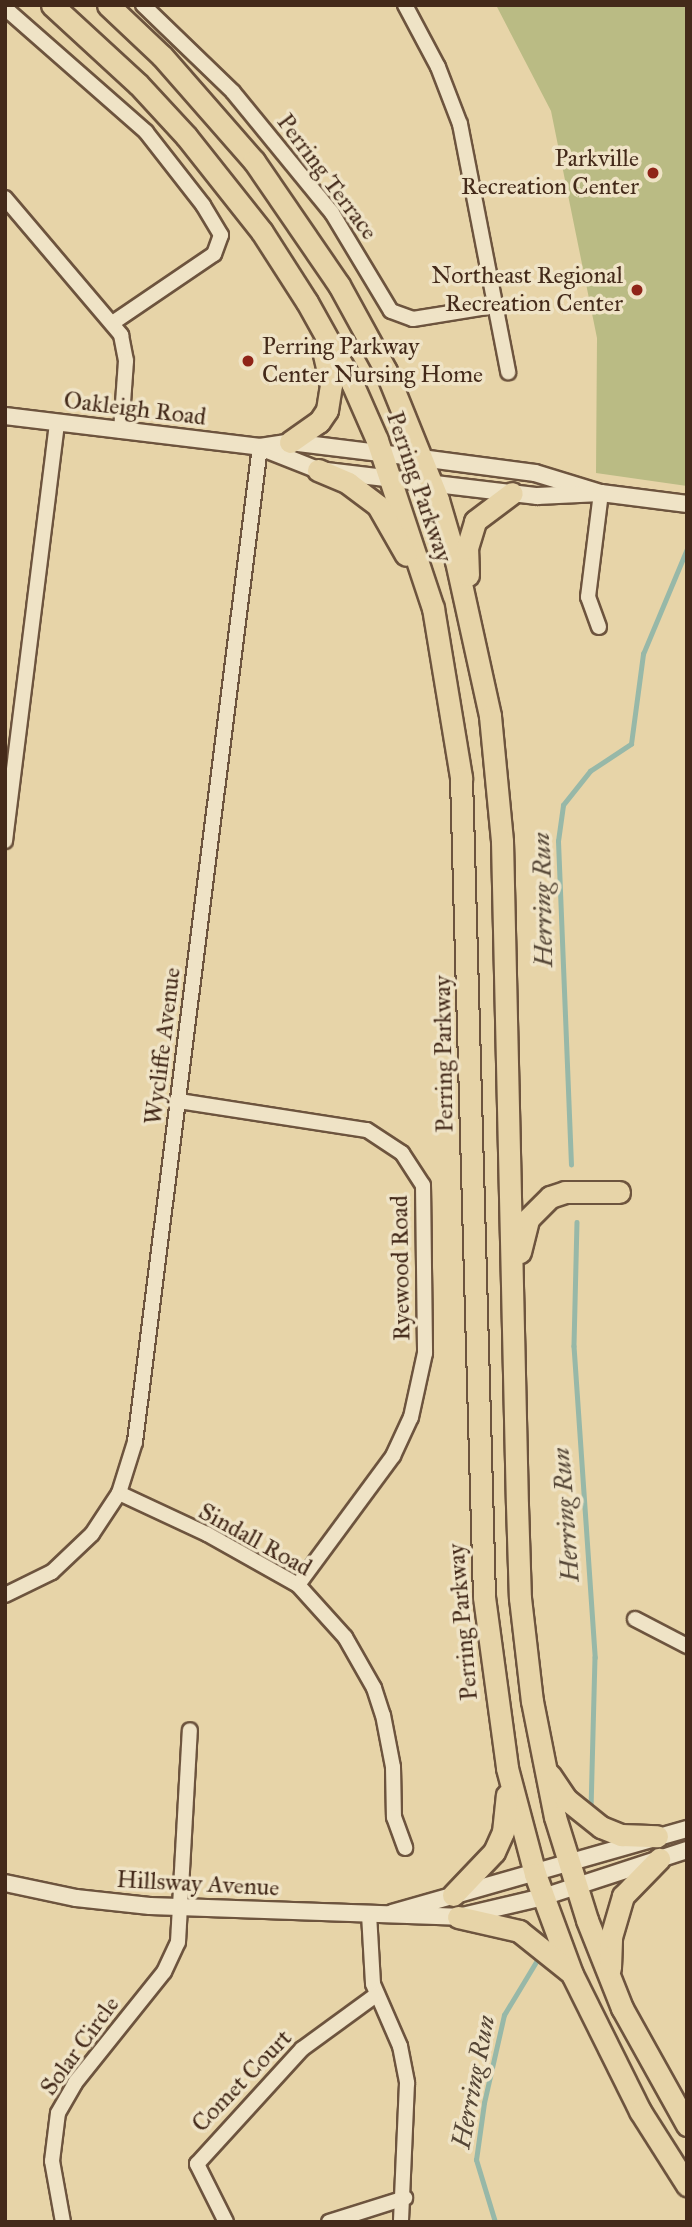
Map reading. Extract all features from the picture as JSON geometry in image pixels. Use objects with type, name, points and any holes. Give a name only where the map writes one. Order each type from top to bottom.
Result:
[{"type":"main road","name":"Perring Parkway","points":[[52,5],[138,84],[186,136],[262,232],[307,302],[352,383],[392,479],[433,608],[455,721],[462,791],[482,1558],[507,1768],[535,1874],[572,1975],[640,2111],[687,2185]]},
{"type":"main road","name":"Perring Parkway","points":[[108,5],[211,108],[291,211],[339,285],[386,371],[422,458],[456,561],[480,664],[498,776],[502,841],[520,1598],[544,1766],[568,1864],[610,1980],[687,2125]]},
{"type":"main road","points":[[290,442],[319,422],[331,398],[329,370],[307,302]]},
{"type":"main road","points":[[318,470],[348,483],[378,506],[433,608]]},
{"type":"main road","points":[[480,664],[468,573],[470,534],[483,512],[512,493]]},
{"type":"main road","points":[[512,1299],[522,1239],[538,1205],[565,1192],[619,1192]]},
{"type":"main road","points":[[544,1766],[584,1817],[621,1835],[657,1836]]},
{"type":"main road","points":[[453,1895],[485,1864],[503,1832],[507,1768]]},
{"type":"main road","points":[[610,1980],[615,1916],[637,1877],[659,1859]]},
{"type":"main road","points":[[458,1917],[519,1931],[572,1975]]},
{"type":"street","name":"Perring Terrace","points":[[143,5],[233,92],[332,214],[391,310],[413,319],[493,306]]},
{"type":"street","points":[[405,5],[438,67],[460,124],[493,306],[508,372]]},
{"type":"street","points":[[5,8],[146,132],[203,205],[221,235],[214,254],[114,322]]},
{"type":"street","points":[[5,198],[114,322],[126,362],[121,431]]},
{"type":"street","name":"Oakleigh Road","points":[[5,416],[260,447],[318,470],[560,497],[601,493]]},
{"type":"street","points":[[5,841],[57,423]]},
{"type":"street","name":"Oakleigh Road","points":[[260,447],[290,442],[535,473],[601,493],[687,504]]},
{"type":"street","name":"Wycliffe Avenue","points":[[5,1595],[40,1580],[66,1562],[92,1534],[119,1493],[137,1431],[260,447]]},
{"type":"street","points":[[599,627],[588,597],[601,493]]},
{"type":"street","name":"Ryewood Road","points":[[179,1101],[367,1130],[402,1153],[423,1185],[425,1353],[411,1417],[378,1479],[298,1585]]},
{"type":"street","name":"Sindall Road","points":[[119,1493],[207,1534],[298,1585],[345,1637],[374,1688],[393,1768],[394,1817],[405,1847]]},
{"type":"street","points":[[635,1619],[687,1646]]},
{"type":"street","name":"Solar Circle","points":[[63,2222],[52,2161],[58,2113],[75,2083],[172,1958],[182,1908],[190,1730]]},
{"type":"street","name":"Hillsway Avenue","points":[[390,1914],[687,1829]]},
{"type":"street","name":"Hillsway Avenue","points":[[5,1883],[86,1899],[182,1908],[458,1917],[543,1897],[687,1850]]},
{"type":"street","points":[[369,1914],[369,1956],[376,1995],[405,2065],[405,2198],[401,2222]]},
{"type":"street","name":"Comet Court","points":[[226,2222],[197,2164],[302,2049],[376,1995]]},
{"type":"street","points":[[329,2222],[405,2198]]},
{"type":"green space","name":"Northeast Regional Recreation Center","points":[[496,5],[687,5],[687,486],[596,473],[597,338],[551,111]]},
{"type":"waterway","name":"Herring Run","points":[[571,1165],[558,841],[563,805],[590,771],[631,744],[643,654],[687,549]]},
{"type":"waterway","name":"Herring Run","points":[[577,1222],[574,1346],[595,1657],[591,1806]]},
{"type":"waterway","name":"Herring Run","points":[[495,2222],[476,2160],[484,2103],[504,2015],[539,1957]]},
{"type":"place","name":"Parkville Recreation Center","points":[[653,173]]},
{"type":"place","name":"Northeast Regional Recreation Center","points":[[637,290]]},
{"type":"place","name":"Perring Parkway Center Nursing Home","points":[[248,361]]}]
